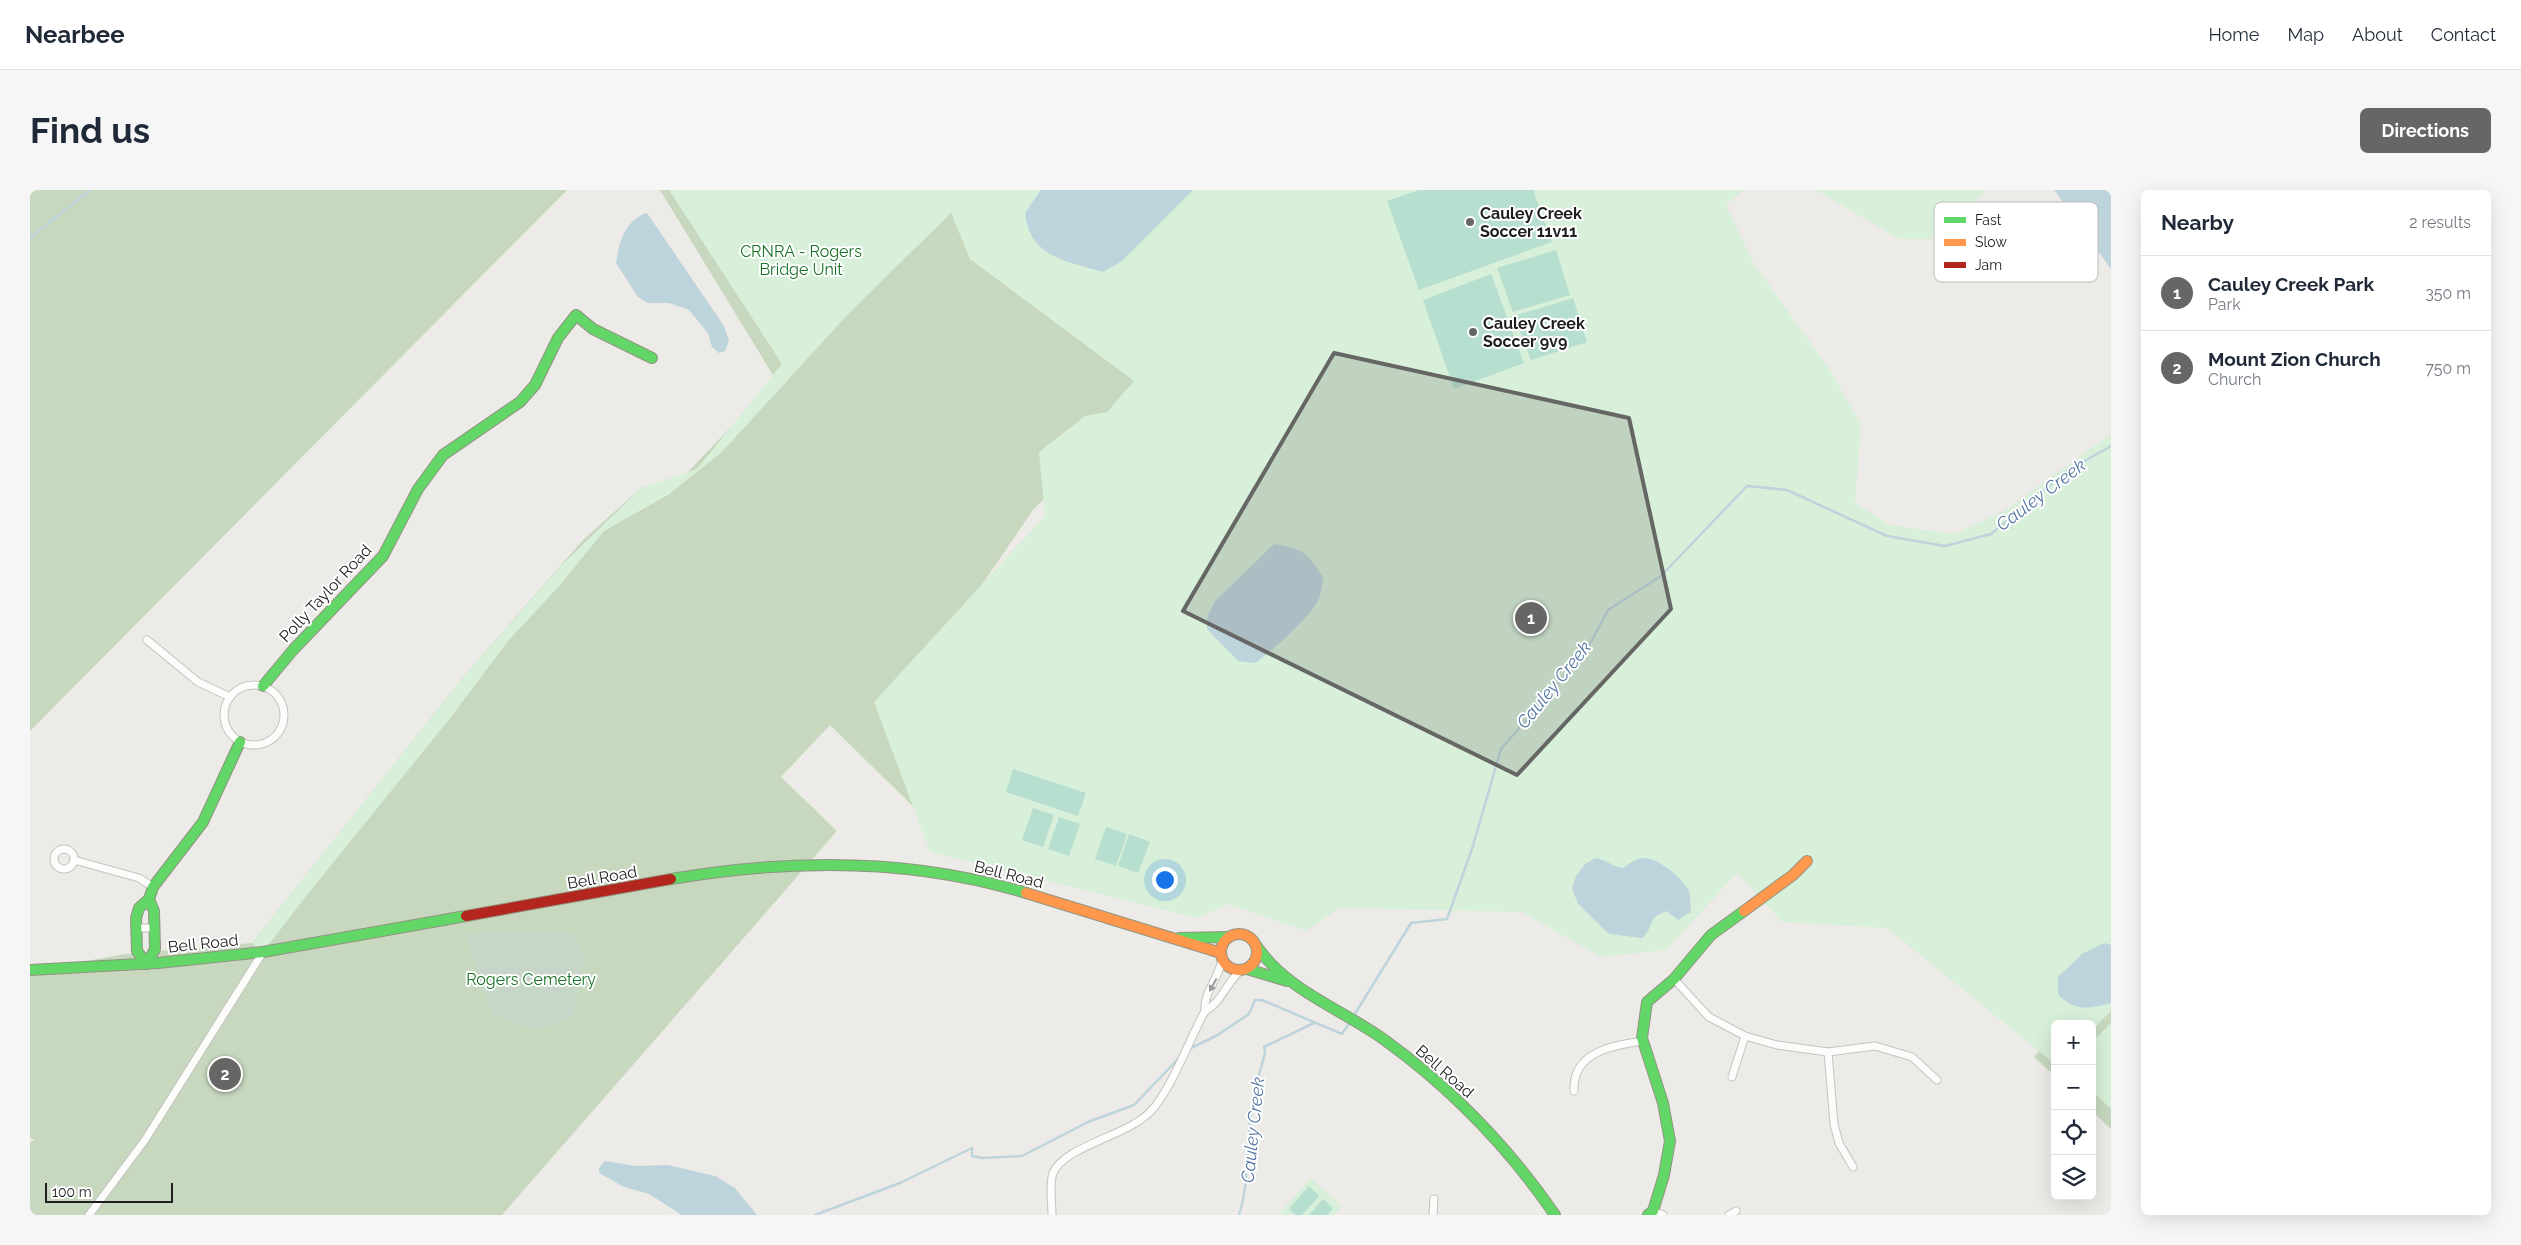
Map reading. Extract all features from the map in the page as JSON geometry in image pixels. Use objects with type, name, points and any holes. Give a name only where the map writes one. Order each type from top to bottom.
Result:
[{"type":"street","name":"Polly Taylor Road","points":[[263,686],[293,650],[382,556],[400,526],[418,489],[443,455],[520,402],[535,385],[558,338],[576,315],[593,329],[652,358]]},
{"type":"street","points":[[147,640],[198,682],[230,697]]},
{"type":"street","points":[[246,685],[263,686],[272,690],[281,700],[284,710],[282,728],[272,740],[264,744],[251,745],[240,742],[233,737],[223,719],[224,708],[237,689],[246,685]]},
{"type":"street","points":[[149,899],[154,911],[155,949],[147,964],[136,951],[136,928],[139,908],[149,899],[153,887],[203,822],[240,742]]},
{"type":"street","points":[[74,860],[139,878],[153,887]]},
{"type":"street","points":[[1655,1214],[1670,1141],[1663,1103],[1643,1042],[1647,1002],[1674,979],[1711,935],[1793,875],[1807,861]]},
{"type":"street","name":"Bell Road","points":[[30,970],[147,964],[263,952],[690,876],[741,869],[826,864],[898,868],[973,880],[1017,890],[1173,938],[1222,956],[1230,967],[1256,970],[1278,980],[1288,981]]},
{"type":"street","points":[[136,928],[153,928]]},
{"type":"street","name":"Bell Road","points":[[1173,938],[1228,937],[1240,933],[1246,934],[1255,942],[1264,960],[1288,981],[1386,1040],[1474,1117],[1516,1163],[1555,1215]]},
{"type":"street","points":[[1052,1215],[1052,1175],[1064,1159],[1141,1121],[1152,1111],[1163,1094],[1205,1011],[1204,1002],[1220,971],[1222,947],[1228,937]]},
{"type":"street","points":[[1205,1011],[1213,1007],[1233,977],[1256,960],[1258,948]]},
{"type":"street","points":[[90,1215],[145,1140],[263,952]]},
{"type":"street","points":[[1674,979],[1709,1017],[1745,1036],[1777,1045],[1828,1052],[1875,1046],[1912,1057],[1937,1080]]},
{"type":"street","points":[[1732,1077],[1745,1036]]},
{"type":"street","points":[[1574,1091],[1574,1079],[1578,1069],[1590,1056],[1616,1045],[1643,1042]]},
{"type":"street","points":[[1828,1052],[1834,1124],[1839,1142],[1854,1166]]},
{"type":"street","points":[[1433,1215],[1434,1199]]},
{"type":"highlighted area","points":[[1334,353],[1629,418],[1671,609],[1517,775],[1183,611]]},
{"type":"green space","points":[[30,190],[567,190],[30,731]]},
{"type":"green space","name":"CRNRA - Rogers Bridge Unit","points":[[660,190],[974,190],[1152,384],[1033,510],[942,643],[931,824],[830,725],[781,777],[837,831],[502,1215],[30,1215],[30,1142],[35,1140],[30,1138],[30,971],[126,954],[252,943],[460,681],[583,540],[641,488],[685,475],[776,380]]},
{"type":"green space","name":"CRNRA - Rogers Bridge Unit","points":[[669,190],[1743,190],[1726,205],[1754,264],[1830,370],[1861,424],[1855,503],[1890,525],[1954,534],[2004,511],[2111,434],[2111,1011],[2096,1026],[2096,1020],[2051,1020],[2051,1061],[1887,928],[1782,922],[1737,873],[1666,950],[1601,957],[1522,912],[1340,908],[1306,931],[1228,904],[1197,918],[930,852],[874,702],[1045,516],[1039,452],[1085,416],[1107,412],[1134,381],[970,259],[951,213],[850,312],[722,452],[668,495],[604,531],[560,585],[508,641],[451,717],[263,952],[252,943],[460,681],[562,565],[641,488],[697,469],[782,364]]},
{"type":"green space","name":"Cauley Creek Soccer 11v11","points":[[1419,190],[1533,190],[1552,242],[1419,290],[1387,201]]},
{"type":"green space","points":[[1816,190],[1988,190],[1974,202],[1934,202],[1934,236],[1931,239],[1899,239]]},
{"type":"green space","points":[[1556,250],[1570,295],[1513,312],[1497,268]]},
{"type":"green space","name":"Cauley Creek Soccer 9v9","points":[[1491,274],[1524,363],[1454,389],[1423,300]]},
{"type":"green space","points":[[1573,298],[1587,342],[1531,360],[1514,316]]},
{"type":"green space","points":[[1013,769],[1086,793],[1078,816],[1006,792]]},
{"type":"green space","points":[[1033,808],[1054,815],[1043,847],[1022,840]]},
{"type":"green space","points":[[1059,817],[1080,824],[1069,856],[1048,849]]},
{"type":"green space","points":[[1106,827],[1127,834],[1116,866],[1095,859]]},
{"type":"green space","points":[[1129,834],[1150,842],[1138,873],[1118,866]]},
{"type":"green space","name":"Rogers Cemetery","points":[[571,932],[585,954],[573,1017],[534,1030],[494,1015],[482,987],[466,934]]},
{"type":"green space","points":[[2111,973],[2111,1129],[2096,1115],[2096,1020],[2068,1020]]},
{"type":"green space","points":[[2111,1023],[2111,1109],[2096,1095],[2096,1038]]},
{"type":"green space","points":[[2051,1038],[2051,1072],[2034,1057]]},
{"type":"green space","points":[[1311,1178],[1342,1206],[1334,1215],[1283,1215],[1280,1213]]},
{"type":"green space","points":[[1309,1186],[1319,1196],[1302,1215],[1295,1215],[1289,1209]]},
{"type":"green space","points":[[1323,1199],[1333,1208],[1328,1215],[1309,1215]]},
{"type":"water","points":[[1041,190],[1193,190],[1122,261],[1103,272],[1052,255],[1042,249],[1034,240],[1028,228],[1025,213]]},
{"type":"water","points":[[2054,190],[2111,190],[2111,269],[2098,251],[2098,202],[2063,202]]},
{"type":"water","points":[[647,213],[724,326],[729,341],[725,351],[719,353],[712,347],[708,333],[689,310],[669,303],[648,303],[638,297],[616,263],[621,240],[628,226],[639,216]]},
{"type":"water","points":[[1274,544],[1298,550],[1308,557],[1323,577],[1320,596],[1302,622],[1255,663],[1238,661],[1207,629],[1208,615],[1215,601]]},
{"type":"water","points":[[1596,858],[1623,868],[1644,858],[1662,864],[1685,884],[1690,897],[1691,912],[1678,920],[1667,911],[1661,913],[1656,916],[1642,938],[1609,934],[1578,904],[1572,888],[1576,876],[1585,864]]},
{"type":"water","points":[[2104,943],[2111,945],[2111,1003],[2089,1008],[2070,1004],[2058,994],[2058,977],[2082,954]]},
{"type":"water","points":[[605,1161],[636,1166],[668,1165],[715,1176],[735,1188],[757,1215],[682,1215],[649,1194],[624,1187],[599,1173],[599,1168]]},
{"type":"waterway","points":[[30,238],[90,190]]},
{"type":"waterway","name":"Cauley Creek","points":[[1353,1017],[1411,923],[1447,919],[1472,849],[1501,749],[1586,651],[1608,610],[1661,576],[1747,486],[1787,490],[1887,536],[1945,546],[1991,534],[2067,471],[2111,446]]},
{"type":"waterway","points":[[1189,1049],[1216,1036],[1249,1014],[1255,1000],[1262,1000],[1342,1034],[1350,1022]]},
{"type":"waterway","name":"Cauley Creek","points":[[1239,1215],[1245,1188],[1252,1109],[1265,1053],[1264,1047],[1314,1023]]},
{"type":"waterway","points":[[815,1215],[900,1183],[972,1148],[972,1156],[982,1158],[1022,1156],[1088,1122],[1134,1105],[1179,1058]]},
{"type":"traffic: fast","points":[[263,686],[293,650],[383,556],[418,489],[443,455],[520,402],[535,385],[558,338],[576,315],[593,329],[652,358]]},
{"type":"traffic: fast","points":[[149,899],[154,911],[155,949],[147,964],[137,951],[136,918],[139,908],[149,899],[153,887],[203,822],[240,742]]},
{"type":"traffic: fast","points":[[671,879],[715,872],[760,868],[850,865],[939,873],[1026,893]]},
{"type":"traffic: fast","points":[[1648,1215],[1653,1211],[1664,1175],[1670,1141],[1663,1103],[1642,1038],[1647,1002],[1674,979],[1711,935],[1744,911]]},
{"type":"traffic: fast","points":[[30,970],[158,963],[263,952],[466,916]]},
{"type":"traffic: fast","points":[[1179,938],[1228,937]]},
{"type":"traffic: fast","points":[[1258,948],[1285,977],[1301,989],[1370,1030],[1434,1079],[1499,1143],[1555,1215]]},
{"type":"traffic: fast","points":[[1247,969],[1287,981]]},
{"type":"traffic: slow","points":[[1744,911],[1793,875],[1807,861]]},
{"type":"traffic: slow","points":[[1026,893],[1221,953]]},
{"type":"traffic: slow","points":[[1239,934],[1246,935],[1252,939],[1256,945],[1257,952],[1256,959],[1252,965],[1246,969],[1239,970],[1232,969],[1226,965],[1222,959],[1221,952],[1222,945],[1226,939],[1232,935],[1239,934]]},
{"type":"traffic: jam","points":[[466,916],[671,879]]},
{"type":"place","name":"Cauley Creek Soccer 11v11","points":[[1470,222]]},
{"type":"place","name":"Cauley Creek Soccer 9v9","points":[[1473,332]]},
{"type":"place","name":"Cauley Creek Park","points":[[1531,618]]},
{"type":"place","name":"Mount Zion Church","points":[[225,1074]]}]
